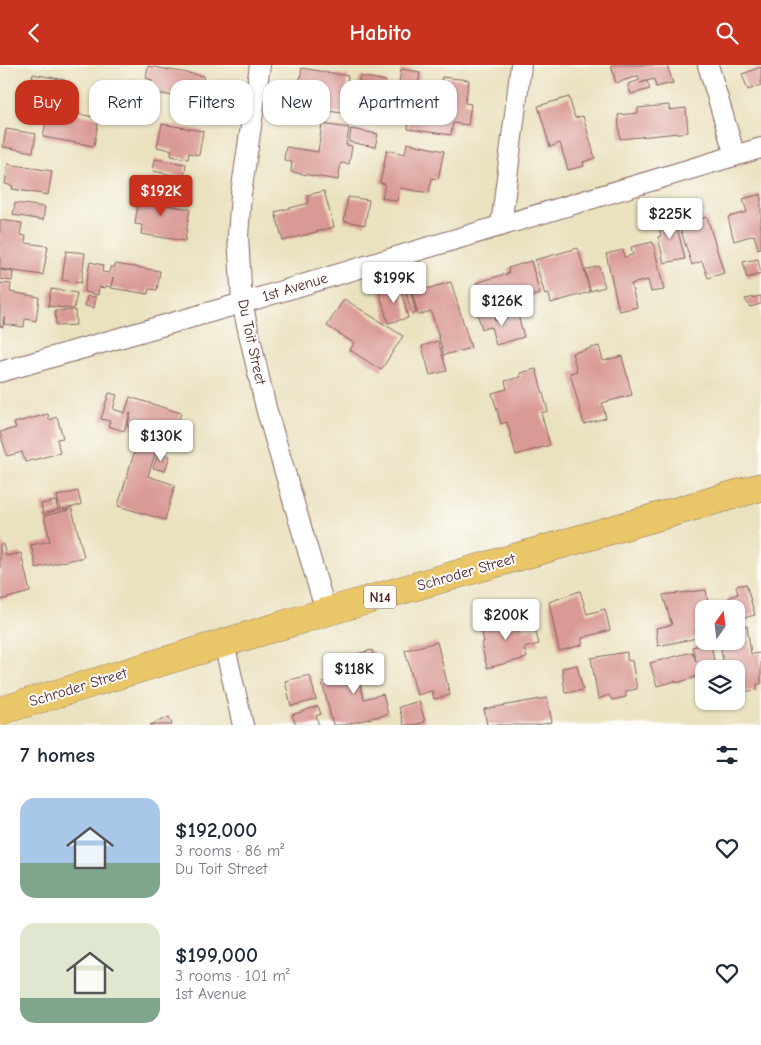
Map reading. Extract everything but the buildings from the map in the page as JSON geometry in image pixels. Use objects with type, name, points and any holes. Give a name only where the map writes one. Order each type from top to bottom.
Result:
[{"type":"highway","name":"Schroder Street","points":[[0,711],[326,612],[761,487]]},
{"type":"street","name":"Du Toit Street","points":[[260,65],[241,194],[238,228],[242,303],[266,408],[326,612]]},
{"type":"street","points":[[500,226],[521,65]]},
{"type":"street","points":[[708,65],[735,155]]},
{"type":"street","name":"1st Avenue","points":[[0,372],[242,303],[761,148]]},
{"type":"street","points":[[224,643],[243,725]]}]
